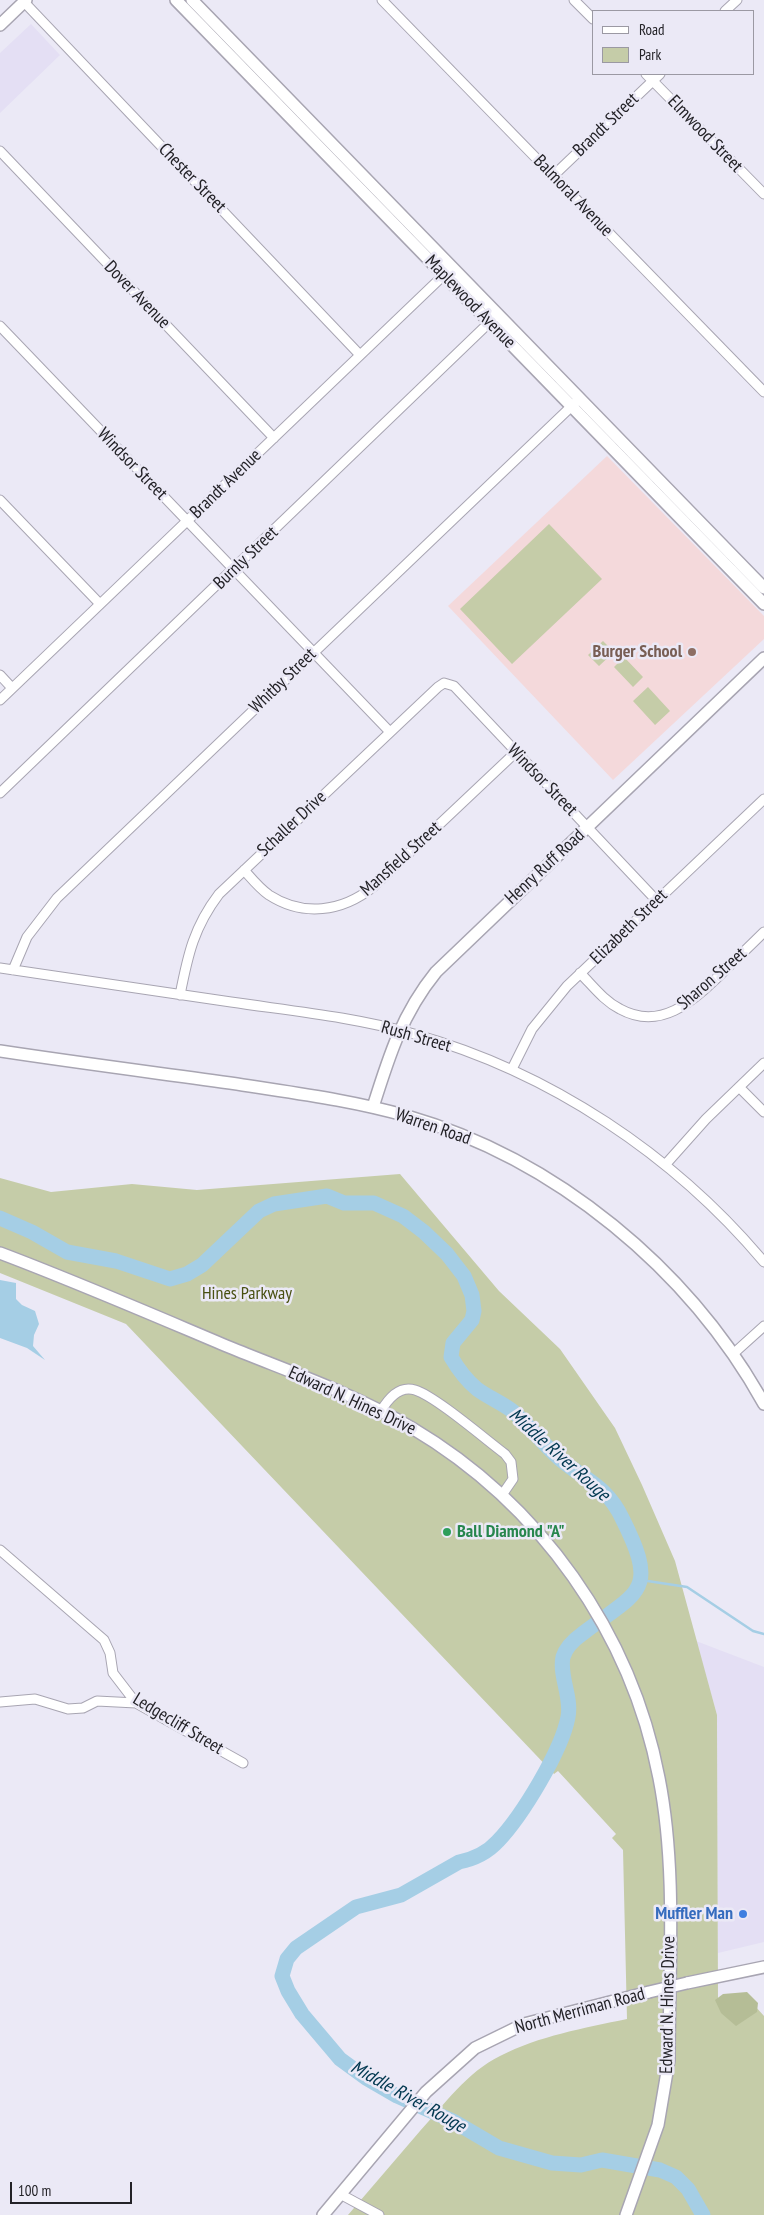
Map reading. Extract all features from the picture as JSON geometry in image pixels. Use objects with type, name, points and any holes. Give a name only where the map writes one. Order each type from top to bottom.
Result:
[{"type":"street","name":"Maplewood Avenue","points":[[176,0],[333,153],[448,271],[751,583],[764,604]]},
{"type":"street","name":"Maplewood Avenue","points":[[192,0],[333,153]]},
{"type":"street","name":"Balmoral Avenue","points":[[382,0],[764,392]]},
{"type":"street","points":[[574,0],[592,18]]},
{"type":"street","points":[[726,10],[737,0]]},
{"type":"street","points":[[0,25],[25,1]]},
{"type":"street","name":"Chester Street","points":[[25,1],[360,355]]},
{"type":"street","name":"Brandt Street","points":[[553,176],[650,77]]},
{"type":"street","name":"Elmwood Street","points":[[650,77],[764,194]]},
{"type":"street","name":"Dover Avenue","points":[[0,151],[274,438]]},
{"type":"street","name":"Brandt Avenue","points":[[0,700],[448,271]]},
{"type":"street","name":"Burnly Street","points":[[0,793],[494,319]]},
{"type":"street","name":"Windsor Street","points":[[0,326],[390,732]]},
{"type":"street","name":"Whitby Street","points":[[13,970],[27,937],[56,898],[575,402]]},
{"type":"street","points":[[0,500],[100,604]]},
{"type":"street","name":"Maplewood Avenue","points":[[751,583],[764,588]]},
{"type":"street","name":"Henry Ruff Road","points":[[373,1107],[399,1030],[422,990],[454,952],[588,828],[764,658]]},
{"type":"street","points":[[0,675],[12,688]]},
{"type":"street","name":"Windsor Street","points":[[447,683],[454,686],[657,901]]},
{"type":"street","name":"Schaller Drive","points":[[180,995],[188,954],[198,926],[219,894],[438,687],[447,683]]},
{"type":"street","name":"Mansfield Street","points":[[244,870],[269,894],[294,907],[322,910],[351,902],[373,887],[516,752]]},
{"type":"street","name":"Elizabeth Street","points":[[512,1070],[525,1041],[541,1017],[580,974],[764,799]]},
{"type":"street","name":"Sharon Street","points":[[580,974],[605,1000],[623,1011],[640,1016],[666,1015],[689,1003],[764,932]]},
{"type":"street","name":"Rush Street","points":[[0,968],[331,1016],[399,1030],[439,1042],[512,1070],[596,1115],[665,1165],[712,1206],[764,1262]]},
{"type":"street","name":"Warren Road","points":[[0,1051],[316,1096],[373,1107],[429,1123],[487,1147],[576,1199],[618,1230],[669,1277],[701,1312],[733,1354],[764,1404]]},
{"type":"street","points":[[665,1165],[706,1119],[764,1063]]},
{"type":"street","points":[[739,1087],[764,1112]]},
{"type":"street","name":"Edward N. Hines Drive","points":[[0,1253],[381,1411],[454,1455],[502,1495],[554,1550],[594,1607],[610,1638],[650,1739],[660,1782],[669,1854],[669,2060],[658,2125],[626,2215]]},
{"type":"street","points":[[733,1354],[764,1326]]},
{"type":"street","points":[[381,1411],[389,1398],[401,1390],[414,1389],[439,1405],[505,1454],[511,1462],[513,1479],[502,1495]]},
{"type":"street","name":"Ledgecliff Street","points":[[0,1550],[104,1640],[110,1653],[113,1673],[136,1703],[243,1763]]},
{"type":"street","points":[[0,1702],[35,1699],[68,1709],[82,1708],[97,1700],[136,1703]]},
{"type":"street","name":"North Merriman Road","points":[[323,2215],[426,2092],[464,2056],[507,2031],[537,2020],[648,1992],[764,1967]]},
{"type":"street","points":[[340,2194],[379,2215]]},
{"type":"shaded area","points":[[31,24],[60,55],[0,113],[0,53]]},
{"type":"shaded area","points":[[607,456],[764,616],[764,639],[613,780],[448,606]]},
{"type":"shaded area","points":[[696,1641],[764,1667],[764,1942],[718,1953],[717,1715]]},
{"type":"green space","points":[[549,524],[602,579],[512,664],[460,609]]},
{"type":"green space","points":[[603,641],[614,652],[599,666],[588,655]]},
{"type":"green space","points":[[624,657],[643,677],[633,687],[614,667]]},
{"type":"green space","points":[[648,687],[670,711],[655,725],[633,701]]},
{"type":"green space","name":"Hines Parkway","points":[[400,1174],[499,1291],[560,1349],[615,1428],[675,1561],[717,1715],[718,2001],[746,1996],[764,2016],[764,2215],[348,2215],[457,2090],[488,2063],[530,2043],[578,2029],[627,2019],[623,1850],[612,1838],[616,1834],[558,1771],[554,1774],[126,1324],[0,1273],[0,1178],[51,1192],[132,1184],[197,1190]]},
{"type":"green space","points":[[747,1992],[758,2003],[757,2012],[736,2026],[721,2013],[715,2000],[723,1994]]},
{"type":"water","points":[[0,1280],[16,1283],[16,1299],[22,1305],[35,1311],[39,1324],[34,1335],[33,1346],[45,1360],[27,1348],[0,1338]]},
{"type":"waterway","name":"Middle River Rouge","points":[[0,1218],[32,1232],[67,1252],[116,1261],[170,1279],[187,1274],[202,1265],[259,1211],[274,1204],[327,1196],[344,1203],[374,1203],[403,1216],[424,1232],[447,1254],[464,1276],[472,1295],[474,1311],[472,1320],[453,1343],[451,1357],[462,1374],[473,1386],[515,1413],[560,1459],[595,1484],[610,1498],[622,1518],[633,1543],[640,1562],[641,1576],[637,1588],[629,1598],[576,1638],[566,1650],[562,1664],[569,1709],[564,1731],[540,1782],[508,1830],[498,1841],[480,1855],[459,1862],[401,1895],[356,1907],[296,1948],[287,1959],[282,1976],[288,1991],[302,2014],[340,2059],[366,2078],[397,2096],[453,2121],[499,2148],[552,2163],[581,2165],[602,2160],[660,2170],[676,2177],[688,2189],[703,2215]]},
{"type":"waterway","points":[[641,1580],[687,1587],[753,1631],[764,1634]]},
{"type":"place","name":"Burger School","points":[[692,652]]},
{"type":"place","name":"Ball Diamond \"A\"","points":[[447,1532]]},
{"type":"place","name":"Muffler Man","points":[[743,1914]]}]
